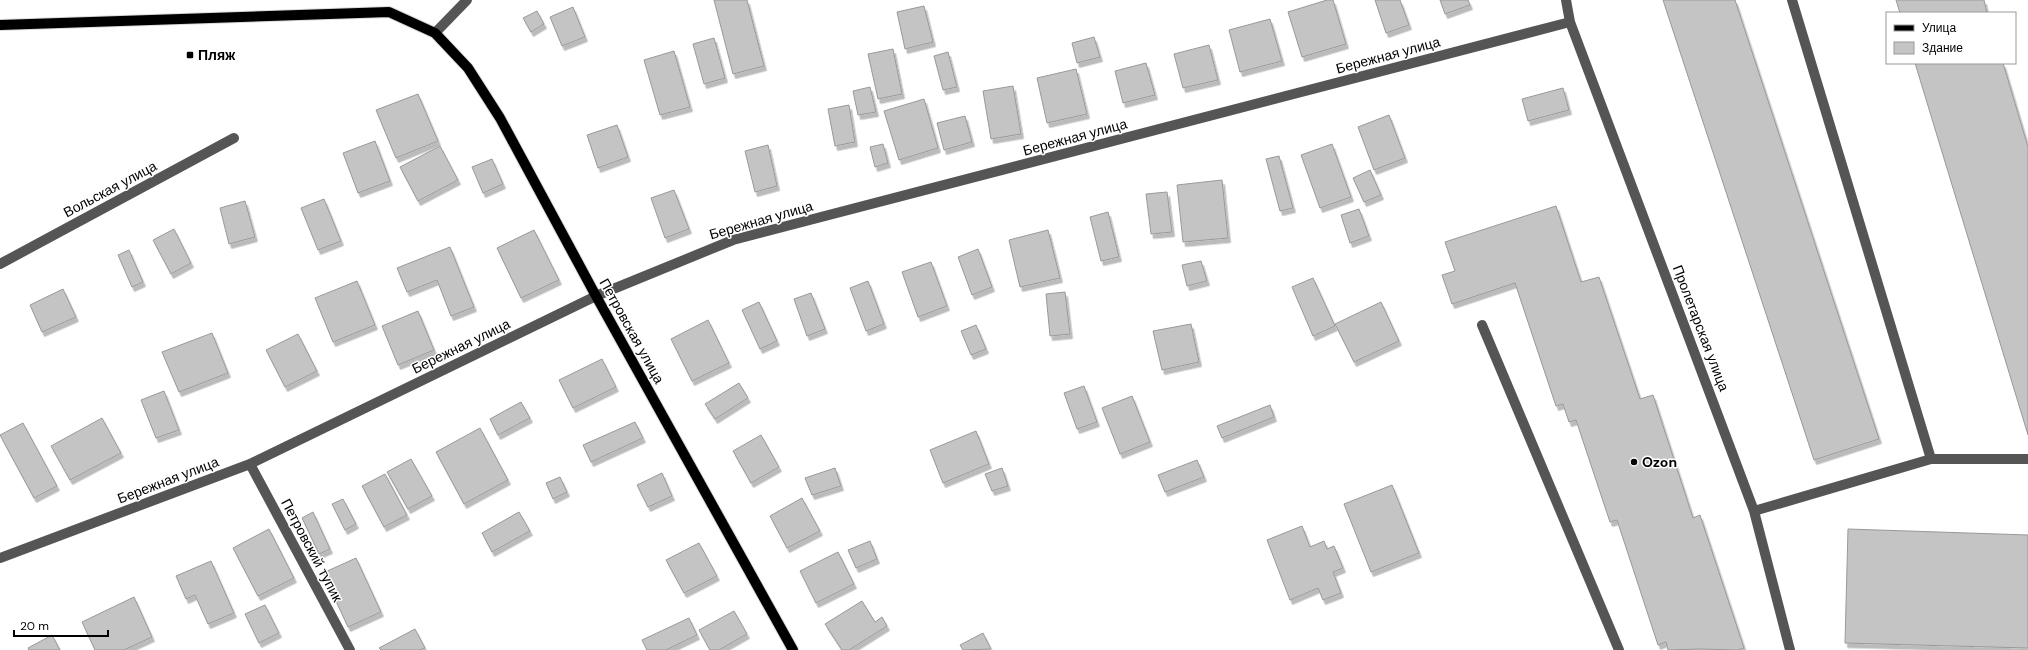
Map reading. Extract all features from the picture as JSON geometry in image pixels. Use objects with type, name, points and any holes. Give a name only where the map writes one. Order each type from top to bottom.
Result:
[{"type":"main road","points":[[0,25],[389,12],[435,33]]},
{"type":"main road","name":"Петровская улица","points":[[435,33],[468,68],[500,118],[596,296],[793,650]]},
{"type":"street","points":[[435,33],[467,0]]},
{"type":"street","name":"Пролетарская улица","points":[[1566,0],[1570,22],[1754,511],[1790,650]]},
{"type":"street","points":[[1792,0],[1931,459]]},
{"type":"street","name":"Бережная улица","points":[[0,558],[250,464],[596,296],[733,240],[1570,22]]},
{"type":"street","name":"Вольская улица","points":[[0,264],[234,138]]},
{"type":"street","points":[[1482,325],[1619,650]]},
{"type":"street","points":[[1754,511],[1931,459],[2028,459]]},
{"type":"street","name":"Петровский тупик","points":[[250,464],[350,650]]},
{"type":"building","points":[[714,0],[747,0],[764,66],[733,74]]},
{"type":"building","points":[[1327,0],[1333,0],[1346,44],[1302,57],[1288,12]]},
{"type":"building","points":[[1375,0],[1400,0],[1409,25],[1386,33]]},
{"type":"building","points":[[1440,0],[1468,0],[1470,5],[1445,14]]},
{"type":"building","points":[[1663,0],[1735,0],[1879,439],[1814,460]]},
{"type":"building","points":[[1896,0],[1984,0],[1987,12],[1900,12]]},
{"type":"building","points":[[924,6],[933,42],[905,49],[897,12]]},
{"type":"building","points":[[573,7],[585,37],[562,46],[550,17]]},
{"type":"building","points":[[537,11],[544,24],[531,32],[523,18]]},
{"type":"building","points":[[1270,19],[1282,61],[1240,72],[1229,30]]},
{"type":"building","points":[[1094,37],[1100,57],[1077,63],[1072,43]]},
{"type":"building","points":[[714,38],[725,78],[704,84],[693,44]]},
{"type":"building","points":[[1209,45],[1218,80],[1183,88],[1174,54]]},
{"type":"building","points":[[893,49],[902,94],[878,99],[868,54]]},
{"type":"building","points":[[674,51],[690,107],[660,115],[644,60]]},
{"type":"building","points":[[948,52],[957,87],[943,90],[934,56]]},
{"type":"building","points":[[1146,63],[1155,95],[1123,103],[1115,71]]},
{"type":"building","points":[[1915,64],[2003,64],[2028,147],[2028,435]]},
{"type":"building","points":[[1076,69],[1087,114],[1047,123],[1037,78]]},
{"type":"building","points":[[1013,86],[1021,134],[991,139],[983,91]]},
{"type":"building","points":[[870,87],[876,112],[858,115],[853,91]]},
{"type":"building","points":[[1563,88],[1569,110],[1528,121],[1522,99]]},
{"type":"building","points":[[418,94],[438,141],[396,158],[376,110]]},
{"type":"building","points":[[924,99],[938,148],[899,160],[884,111]]},
{"type":"building","points":[[849,105],[855,142],[835,146],[828,109]]},
{"type":"building","points":[[1389,115],[1405,158],[1374,170],[1358,127]]},
{"type":"building","points":[[965,116],[972,142],[944,150],[937,123]]},
{"type":"building","points":[[617,125],[628,157],[598,168],[587,135]]},
{"type":"building","points":[[375,141],[390,181],[358,193],[343,153]]},
{"type":"building","points":[[883,144],[888,163],[875,167],[870,147]]},
{"type":"building","points":[[1332,144],[1351,197],[1320,208],[1301,155]]},
{"type":"building","points":[[768,145],[777,186],[755,192],[745,151]]},
{"type":"building","points":[[440,146],[458,180],[418,201],[400,167]]},
{"type":"building","points":[[1279,156],[1293,208],[1280,211],[1266,159]]},
{"type":"building","points":[[492,159],[503,184],[483,193],[472,167]]},
{"type":"building","points":[[1370,170],[1381,195],[1364,202],[1353,178]]},
{"type":"building","points":[[1222,180],[1228,238],[1183,242],[1177,185]]},
{"type":"building","points":[[674,190],[689,229],[665,238],[651,198]]},
{"type":"building","points":[[1167,192],[1172,232],[1151,234],[1146,194]]},
{"type":"building","points":[[324,199],[341,241],[318,250],[301,208]]},
{"type":"building","points":[[245,201],[255,237],[229,244],[220,208]]},
{"type":"building","points":[[1556,206],[1581,282],[1599,277],[1640,399],[1653,395],[1693,518],[1700,515],[1744,648],[1738,650],[1668,650],[1666,642],[1658,645],[1617,520],[1610,522],[1576,420],[1569,422],[1563,404],[1556,406],[1515,283],[1452,304],[1442,275],[1455,271],[1445,242]]},
{"type":"building","points":[[1359,209],[1369,236],[1350,243],[1341,215]]},
{"type":"building","points":[[1108,212],[1119,257],[1101,261],[1090,217]]},
{"type":"building","points":[[174,229],[191,263],[171,274],[153,240]]},
{"type":"building","points":[[534,230],[559,280],[521,298],[497,248]]},
{"type":"building","points":[[1048,230],[1060,278],[1020,287],[1009,240]]},
{"type":"building","points":[[450,247],[474,307],[451,316],[437,280],[407,292],[397,268]]},
{"type":"building","points":[[978,249],[992,287],[972,295],[958,257]]},
{"type":"building","points":[[129,250],[143,282],[132,287],[118,255]]},
{"type":"building","points":[[1201,261],[1207,281],[1187,286],[1182,265]]},
{"type":"building","points":[[931,262],[947,306],[918,317],[902,272]]},
{"type":"building","points":[[1313,278],[1335,326],[1313,336],[1292,287]]},
{"type":"building","points":[[357,281],[375,325],[333,342],[315,298]]},
{"type":"building","points":[[868,281],[884,324],[866,331],[850,288]]},
{"type":"building","points":[[63,289],[76,317],[42,332],[30,305]]},
{"type":"building","points":[[1065,292],[1070,334],[1050,336],[1046,294]]},
{"type":"building","points":[[811,293],[825,329],[807,336],[794,299]]},
{"type":"building","points":[[759,302],[777,341],[760,349],[742,310]]},
{"type":"building","points":[[1381,302],[1399,341],[1354,362],[1335,324]]},
{"type":"building","points":[[418,311],[434,350],[398,365],[382,326]]},
{"type":"building","points":[[708,320],[729,363],[692,381],[671,339]]},
{"type":"building","points":[[1191,324],[1199,362],[1162,370],[1153,331]]},
{"type":"building","points":[[976,325],[986,349],[971,355],[961,331]]},
{"type":"building","points":[[212,333],[228,373],[179,392],[162,352]]},
{"type":"building","points":[[298,334],[317,371],[285,387],[266,350]]},
{"type":"building","points":[[602,359],[616,387],[573,408],[559,380]]},
{"type":"building","points":[[739,383],[748,398],[715,419],[705,404]]},
{"type":"building","points":[[1084,386],[1097,422],[1077,429],[1064,393]]},
{"type":"building","points":[[164,391],[179,430],[156,438],[141,400]]},
{"type":"building","points":[[1132,396],[1150,442],[1120,454],[1102,408]]},
{"type":"building","points":[[521,402],[530,418],[498,435],[490,419]]},
{"type":"building","points":[[1270,405],[1274,417],[1222,438],[1217,426]]},
{"type":"building","points":[[102,418],[121,453],[70,480],[51,446]]},
{"type":"building","points":[[635,422],[643,438],[591,462],[583,445]]},
{"type":"building","points":[[23,423],[57,486],[34,498],[0,435]]},
{"type":"building","points":[[480,428],[508,480],[464,504],[436,452]]},
{"type":"building","points":[[976,431],[989,464],[943,483],[930,450]]},
{"type":"building","points":[[761,435],[779,467],[751,483],[733,451]]},
{"type":"building","points":[[411,459],[432,496],[408,509],[387,472]]},
{"type":"building","points":[[1197,460],[1204,477],[1165,492],[1158,475]]},
{"type":"building","points":[[835,468],[841,486],[812,495],[805,478]]},
{"type":"building","points":[[1002,468],[1008,486],[992,491],[985,474]]},
{"type":"building","points":[[662,473],[672,496],[648,507],[637,485]]},
{"type":"building","points":[[385,474],[407,515],[384,527],[362,486]]},
{"type":"building","points":[[560,477],[567,492],[553,499],[546,483]]},
{"type":"building","points":[[1392,485],[1419,553],[1371,572],[1344,504]]},
{"type":"building","points":[[802,498],[820,531],[787,548],[770,516]]},
{"type":"building","points":[[343,499],[356,524],[345,530],[332,504]]},
{"type":"building","points":[[313,512],[330,549],[319,554],[302,518]]},
{"type":"building","points":[[519,512],[530,531],[492,552],[482,533]]},
{"type":"building","points":[[1302,526],[1310,547],[1324,541],[1327,549],[1334,546],[1343,568],[1333,572],[1341,593],[1323,600],[1318,588],[1290,600],[1267,540]]},
{"type":"building","points":[[269,529],[294,578],[258,596],[233,548]]},
{"type":"building","points":[[1848,529],[2028,535],[2028,648],[1845,643]]},
{"type":"building","points":[[870,541],[877,559],[856,568],[848,550]]},
{"type":"building","points":[[699,543],[717,576],[684,593],[666,560]]},
{"type":"building","points":[[838,552],[854,584],[816,603],[800,571]]},
{"type":"building","points":[[356,558],[381,612],[348,627],[323,573]]},
{"type":"building","points":[[211,561],[234,613],[208,624],[195,595],[186,599],[176,576]]},
{"type":"building","points":[[134,597],[152,637],[124,650],[95,650],[82,622]]},
{"type":"building","points":[[862,601],[875,622],[882,617],[887,626],[849,650],[842,650],[825,624]]},
{"type":"building","points":[[265,605],[279,633],[259,643],[245,614]]},
{"type":"building","points":[[734,611],[747,634],[719,650],[710,650],[699,630]]},
{"type":"building","points":[[689,618],[697,635],[666,650],[647,650],[642,640]]},
{"type":"building","points":[[415,629],[425,648],[420,650],[381,650],[379,648]]},
{"type":"building","points":[[983,633],[991,649],[963,650],[960,645]]},
{"type":"building","points":[[52,635],[60,650],[29,650],[28,648]]},
{"type":"place","name":"Пляж","points":[[190,55]]},
{"type":"place","name":"Ozon","points":[[1634,462]]}]
